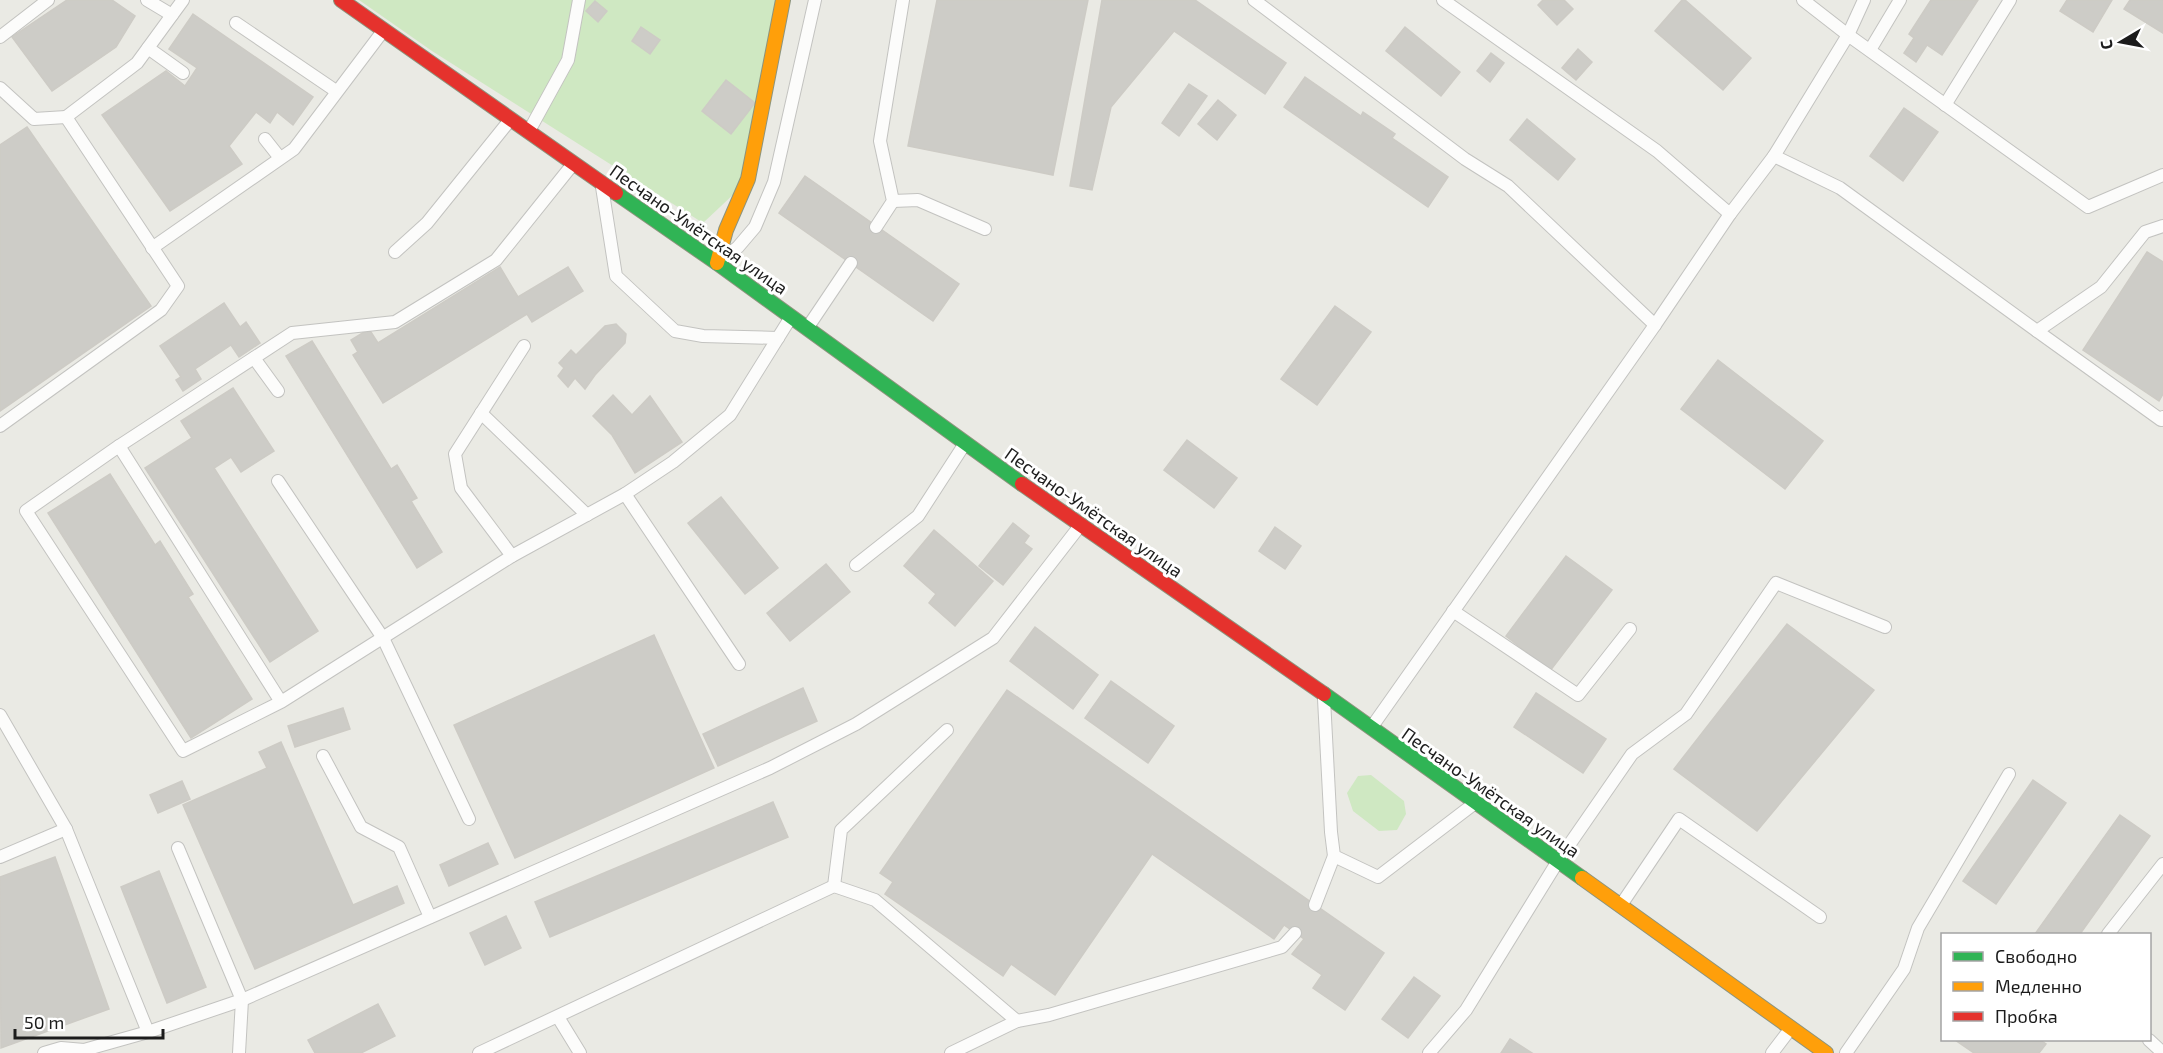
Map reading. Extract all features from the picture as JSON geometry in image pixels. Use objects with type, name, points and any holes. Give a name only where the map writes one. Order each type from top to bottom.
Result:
[{"type":"main road","name":"Песчано-Умётская улица","points":[[341,0],[792,316],[965,444],[1324,694],[1826,1053]]},
{"type":"main road","points":[[717,263],[726,230],[748,179],[783,0]]},
{"type":"lane","points":[[0,37],[48,0]]},
{"type":"lane","points":[[147,0],[172,15]]},
{"type":"lane","points":[[0,88],[33,120],[66,117],[137,63],[183,0]]},
{"type":"lane","points":[[359,12],[366,0]]},
{"type":"lane","points":[[529,132],[568,60],[579,0]]},
{"type":"lane","points":[[717,263],[738,247],[755,227],[774,182],[815,0]]},
{"type":"lane","points":[[876,227],[893,201],[880,141],[903,0]]},
{"type":"lane","points":[[1254,0],[1465,159],[1508,186],[1655,325]]},
{"type":"lane","points":[[1443,0],[1656,151],[1730,214]]},
{"type":"lane","points":[[1803,0],[1848,35],[2088,207],[2163,174]]},
{"type":"lane","points":[[1371,728],[1655,325],[1730,214],[1774,156],[1848,35],[1864,0]]},
{"type":"lane","points":[[1870,50],[1900,0]]},
{"type":"lane","points":[[1945,105],[2010,0]]},
{"type":"lane","points":[[236,24],[336,91]]},
{"type":"lane","points":[[152,248],[294,149],[384,30]]},
{"type":"lane","points":[[148,48],[183,73]]},
{"type":"lane","points":[[0,426],[161,310],[178,286],[66,117]]},
{"type":"lane","points":[[395,252],[427,223],[511,119]]},
{"type":"lane","points":[[265,140],[280,158]]},
{"type":"lane","points":[[1774,156],[1840,188],[2162,419]]},
{"type":"lane","points":[[574,163],[496,260],[395,322],[292,333],[118,446],[26,511],[183,751],[281,702],[512,556],[626,494],[673,462],[730,416],[792,316]]},
{"type":"lane","points":[[601,182],[616,276],[675,332],[703,336],[778,338]]},
{"type":"lane","points":[[893,201],[918,200],[985,229]]},
{"type":"lane","points":[[2037,331],[2101,287],[2145,232],[2163,226]]},
{"type":"lane","points":[[808,328],[851,263]]},
{"type":"lane","points":[[512,556],[461,488],[455,454],[524,346]]},
{"type":"lane","points":[[254,358],[278,391]]},
{"type":"lane","points":[[481,413],[587,515]]},
{"type":"lane","points":[[855,565],[918,516],[965,444]]},
{"type":"lane","points":[[118,446],[281,702]]},
{"type":"lane","points":[[278,481],[383,638],[469,819]]},
{"type":"lane","points":[[626,494],[739,664]]},
{"type":"lane","points":[[44,1053],[61,1048],[84,1052],[242,1000],[770,768],[856,724],[993,638],[1080,525]]},
{"type":"lane","points":[[1429,1053],[1467,1010],[1557,861],[1632,754],[1686,714],[1776,583],[1885,627]]},
{"type":"lane","points":[[1453,611],[1578,695],[1630,629]]},
{"type":"lane","points":[[1315,905],[1334,856],[1324,694]]},
{"type":"lane","points":[[0,715],[66,829],[148,1032]]},
{"type":"lane","points":[[834,886],[841,830],[947,730]]},
{"type":"lane","points":[[323,756],[362,827],[399,847],[430,917]]},
{"type":"lane","points":[[1846,1053],[1904,969],[1918,928],[2009,774]]},
{"type":"lane","points":[[1334,856],[1378,877],[1476,802]]},
{"type":"lane","points":[[1620,905],[1679,819],[1820,917]]},
{"type":"lane","points":[[0,857],[66,829]]},
{"type":"lane","points":[[178,848],[242,1000],[239,1053]]},
{"type":"lane","points":[[2109,933],[2163,864]]},
{"type":"lane","points":[[479,1053],[834,886],[875,900],[1017,1021]]},
{"type":"lane","points":[[951,1053],[1017,1021],[1049,1015],[1282,947],[1295,933]]},
{"type":"lane","points":[[558,1017],[580,1053]]},
{"type":"lane","points":[[1772,1053],[1792,1027]]},
{"type":"lane","points":[[2150,1041],[2163,1053]]},
{"type":"green space","points":[[359,0],[789,0],[755,174],[703,223],[432,51]]},
{"type":"green space","points":[[1371,775],[1404,801],[1406,814],[1397,830],[1379,831],[1353,811],[1347,793],[1358,776]]},
{"type":"building","points":[[67,0],[112,0],[135,16],[116,47],[52,91],[12,37]]},
{"type":"building","points":[[937,0],[1088,0],[1053,175],[908,146]]},
{"type":"building","points":[[1102,0],[1195,0],[1286,63],[1265,94],[1174,31],[1111,107],[1092,190],[1070,186]]},
{"type":"building","points":[[1543,0],[1564,0],[1573,9],[1557,25],[1538,5]]},
{"type":"building","points":[[1682,0],[1685,0],[1751,58],[1723,90],[1655,31]]},
{"type":"building","points":[[1931,0],[1978,0],[1942,55],[1927,45],[1916,62],[1904,53],[1914,38],[1909,34]]},
{"type":"building","points":[[2067,0],[2112,0],[2093,32],[2060,11]]},
{"type":"building","points":[[2130,0],[2163,0],[2163,33],[2124,9]]},
{"type":"building","points":[[595,1],[607,11],[598,22],[586,11]]},
{"type":"building","points":[[193,14],[313,97],[293,125],[277,112],[270,123],[256,112],[229,146],[242,164],[170,211],[102,115],[166,71],[185,86],[197,68],[169,49]]},
{"type":"building","points":[[641,27],[660,40],[650,54],[632,41]]},
{"type":"building","points":[[1405,27],[1460,72],[1441,96],[1386,51]]},
{"type":"building","points":[[1578,49],[1592,62],[1576,80],[1562,68]]},
{"type":"building","points":[[1491,53],[1504,63],[1490,82],[1477,71]]},
{"type":"building","points":[[1305,77],[1361,116],[1363,112],[1395,134],[1392,138],[1448,177],[1428,207],[1284,107]]},
{"type":"building","points":[[726,80],[755,103],[731,134],[702,111]]},
{"type":"building","points":[[1189,84],[1207,96],[1179,136],[1162,123]]},
{"type":"building","points":[[1218,100],[1236,115],[1217,140],[1198,124]]},
{"type":"building","points":[[1904,108],[1938,132],[1903,181],[1870,156]]},
{"type":"building","points":[[1527,119],[1575,159],[1558,180],[1510,140]]},
{"type":"building","points":[[27,127],[151,306],[0,411],[0,145]]},
{"type":"building","points":[[805,176],[959,284],[933,321],[779,213]]},
{"type":"building","points":[[2147,252],[2163,262],[2163,394],[2159,401],[2083,350]]},
{"type":"building","points":[[500,267],[518,297],[568,267],[583,291],[532,322],[527,314],[383,403],[353,355],[358,352],[351,340],[369,329],[378,343]]},
{"type":"building","points":[[224,303],[240,327],[246,322],[260,343],[239,357],[231,345],[195,369],[201,379],[183,391],[176,380],[181,377],[160,346]]},
{"type":"building","points":[[1335,306],[1371,332],[1317,405],[1281,379]]},
{"type":"building","points":[[616,324],[626,334],[625,343],[585,389],[575,378],[568,387],[558,376],[564,368],[559,363],[571,350],[576,355],[605,326]]},
{"type":"building","points":[[312,341],[391,469],[397,465],[417,498],[411,501],[442,552],[417,568],[286,356]]},
{"type":"building","points":[[1718,360],[1823,441],[1785,489],[1681,409]]},
{"type":"building","points":[[233,388],[274,451],[241,472],[231,457],[214,468],[318,631],[270,662],[145,468],[192,438],[181,421]]},
{"type":"building","points":[[613,395],[632,415],[650,396],[682,442],[635,473],[612,435],[593,416]]},
{"type":"building","points":[[1187,440],[1237,478],[1214,508],[1164,470]]},
{"type":"building","points":[[110,474],[155,545],[160,541],[193,594],[188,597],[252,699],[191,738],[48,513]]},
{"type":"building","points":[[721,497],[778,568],[745,594],[688,523]]},
{"type":"building","points":[[1013,523],[1029,536],[1024,543],[1032,549],[1003,585],[979,566]]},
{"type":"building","points":[[1275,527],[1301,546],[1285,569],[1259,551]]},
{"type":"building","points":[[934,530],[993,581],[955,626],[929,603],[936,594],[904,566]]},
{"type":"building","points":[[1566,556],[1612,590],[1550,671],[1506,636]]},
{"type":"building","points":[[826,564],[850,592],[790,641],[767,613]]},
{"type":"building","points":[[1787,624],[1874,690],[1757,831],[1674,769]]},
{"type":"building","points":[[1035,627],[1098,675],[1073,709],[1010,661]]},
{"type":"building","points":[[654,635],[714,768],[515,858],[454,725]]},
{"type":"building","points":[[1111,681],[1174,726],[1148,763],[1085,718]]},
{"type":"building","points":[[803,688],[817,721],[718,766],[703,734]]},
{"type":"building","points":[[1007,690],[1384,953],[1345,1010],[1313,988],[1322,975],[1292,954],[1304,939],[1284,925],[1274,939],[1152,854],[1055,995],[1011,964],[1003,976],[885,894],[893,882],[880,873]]},
{"type":"building","points":[[1536,693],[1606,739],[1583,773],[1514,727]]},
{"type":"building","points":[[343,708],[350,729],[295,747],[288,726]]},
{"type":"building","points":[[281,742],[353,905],[397,886],[404,903],[255,969],[183,805],[267,768],[259,752]]},
{"type":"building","points":[[2033,780],[2066,803],[1996,904],[1963,881]]},
{"type":"building","points":[[182,781],[190,799],[158,813],[150,795]]},
{"type":"building","points":[[773,802],[788,837],[550,937],[535,902]]},
{"type":"building","points":[[2120,815],[2150,836],[2081,933],[2036,933]]},
{"type":"building","points":[[488,843],[498,864],[449,886],[440,865]]},
{"type":"building","points":[[55,857],[109,1009],[1,1048],[0,877]]},
{"type":"building","points":[[159,871],[206,987],[167,1003],[121,887]]},
{"type":"building","points":[[506,916],[521,948],[485,965],[470,933]]},
{"type":"building","points":[[1414,977],[1440,996],[1408,1038],[1382,1019]]},
{"type":"building","points":[[378,1004],[395,1036],[361,1053],[315,1053],[308,1040]]},
{"type":"building","points":[[1510,1039],[1532,1053],[1501,1053]]},
{"type":"building","points":[[1956,1041],[2042,1041],[2046,1044],[2039,1053],[1974,1053]]},
{"type":"traffic: fast","points":[[616,193],[717,263],[1022,484]]},
{"type":"traffic: fast","points":[[1324,694],[1582,878]]},
{"type":"traffic: slow","points":[[717,263],[726,230],[748,179],[783,0]]},
{"type":"traffic: slow","points":[[1582,878],[1826,1053]]},
{"type":"traffic: jam","points":[[341,0],[616,193]]},
{"type":"traffic: jam","points":[[1022,484],[1324,694]]}]
